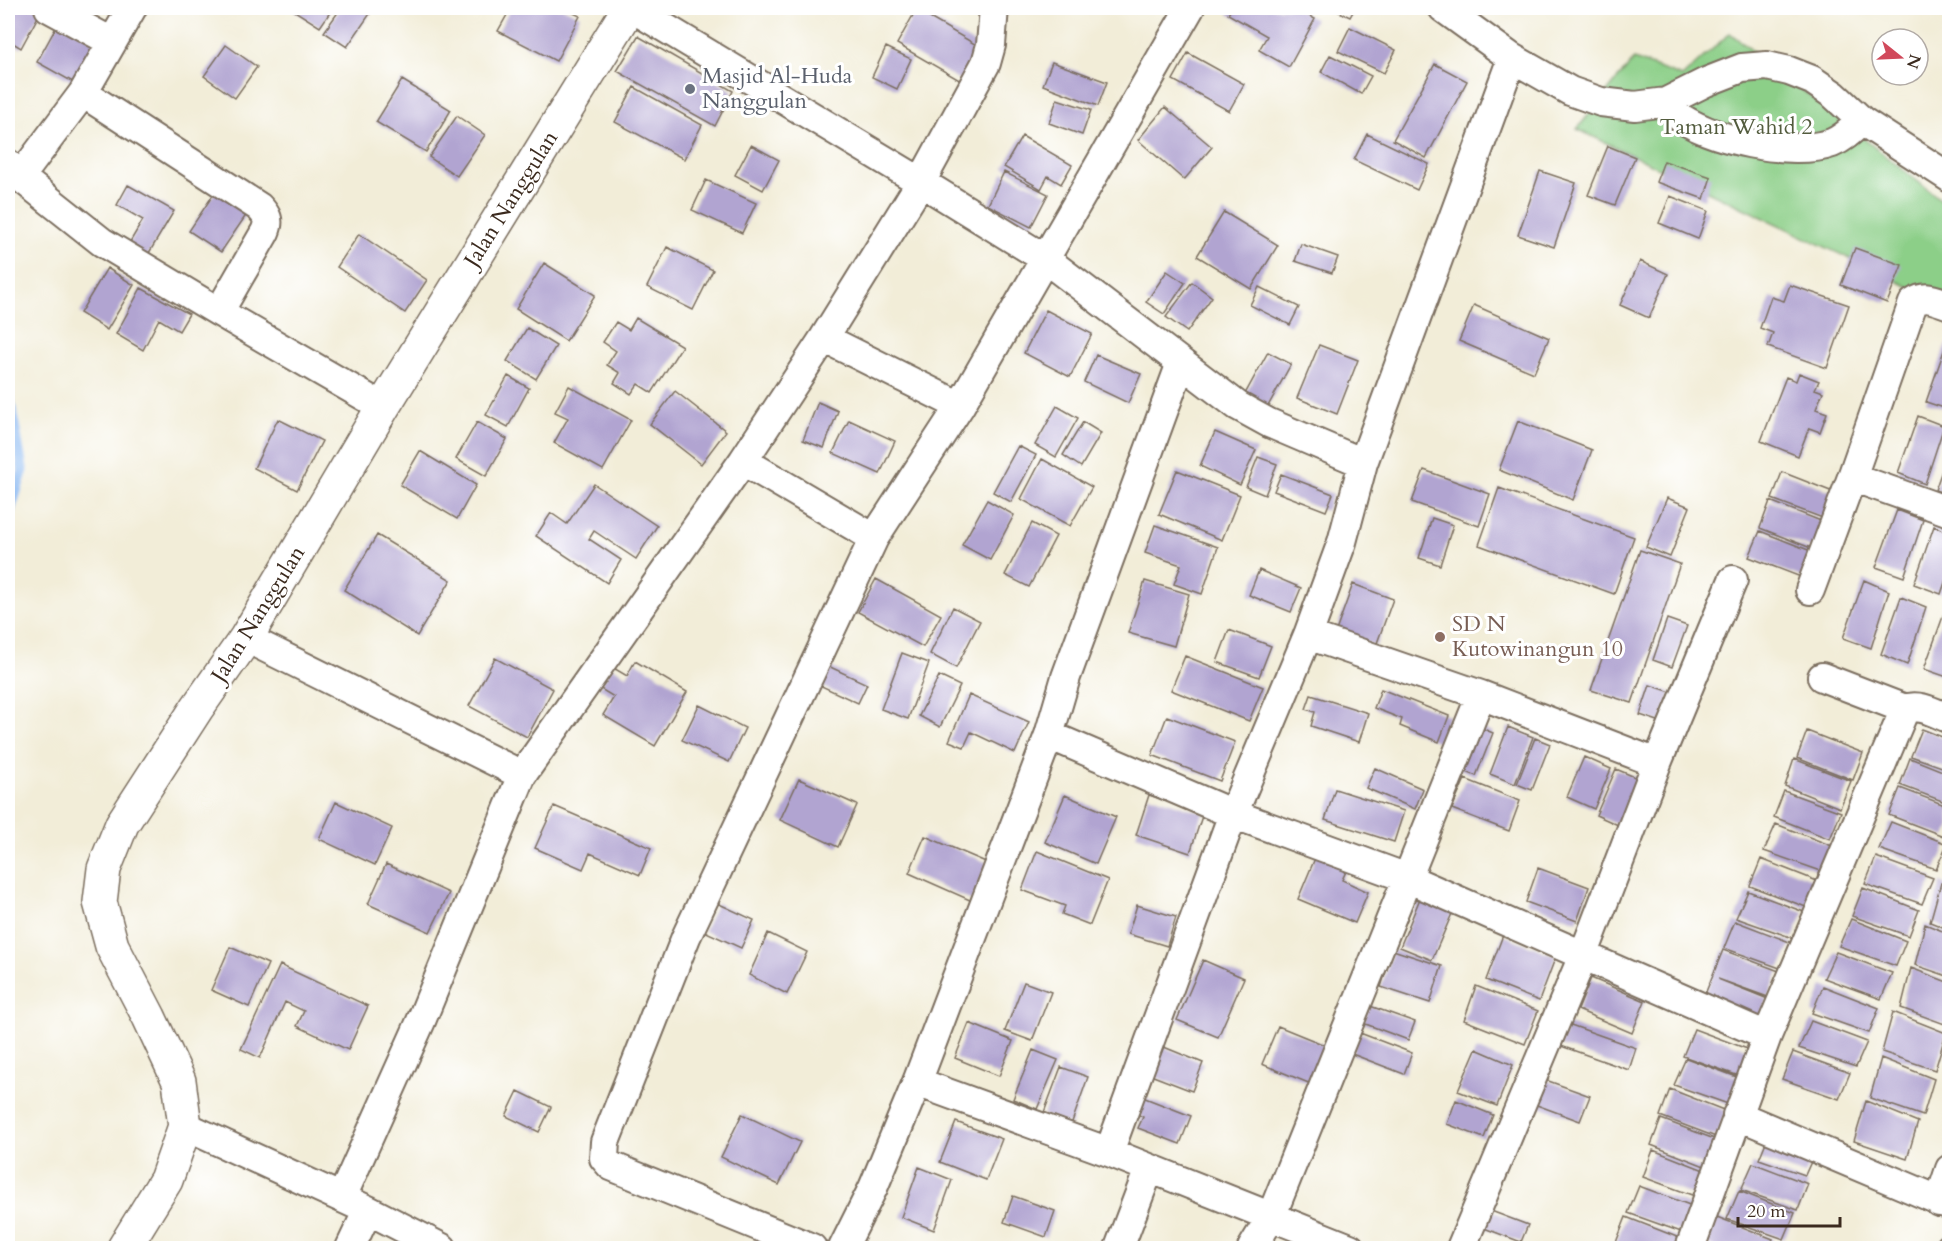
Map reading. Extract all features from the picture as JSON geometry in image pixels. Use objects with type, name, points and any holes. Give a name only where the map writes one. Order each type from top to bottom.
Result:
[{"type":"street","points":[[49,8],[112,42]]},
{"type":"street","points":[[132,8],[83,93],[14,171],[102,242],[383,407]]},
{"type":"street","points":[[631,8],[1044,258],[1238,406],[1269,423],[1363,463]]},
{"type":"street","name":"Jalan Nanggulan","points":[[124,1248],[166,1180],[185,1126],[178,1081],[149,1017],[112,946],[100,902],[104,869],[122,824],[197,708],[246,639],[383,407],[631,8]]},
{"type":"street","points":[[342,1197],[421,1021],[522,775],[742,461],[824,338],[921,182],[986,63],[991,45],[994,8]]},
{"type":"street","points":[[812,1248],[612,1166],[604,1158],[604,1142],[686,937],[874,538],[960,406],[1191,8]]},
{"type":"street","points":[[1443,8],[1512,58],[1570,91],[1600,102],[1635,106],[1666,102],[1706,82],[1743,68],[1767,66],[1789,71],[1812,80],[1834,95],[1862,121],[1950,178]]},
{"type":"street","points":[[1109,1152],[1233,814],[1308,635],[1342,542],[1363,463],[1512,58]]},
{"type":"street","points":[[83,93],[259,207],[267,216],[265,232],[219,312]]},
{"type":"street","points":[[1666,102],[1675,113],[1689,122],[1722,137],[1769,146],[1805,148],[1830,144],[1845,136],[1862,121]]},
{"type":"street","points":[[1810,590],[1913,303],[1923,297],[1930,297],[1950,305]]},
{"type":"street","points":[[824,338],[960,406]]},
{"type":"street","points":[[843,1248],[873,1188],[917,1082],[1049,735],[1066,677],[1180,363]]},
{"type":"street","points":[[742,461],[874,538]]},
{"type":"street","points":[[1852,477],[1950,512]]},
{"type":"street","points":[[1461,1248],[1583,956],[1657,762],[1733,580]]},
{"type":"street","points":[[1308,635],[1481,695],[1657,762]]},
{"type":"street","points":[[246,639],[522,775]]},
{"type":"street","points":[[1822,677],[1905,710]]},
{"type":"street","points":[[1252,1248],[1271,1217],[1481,695]]},
{"type":"street","points":[[1690,1248],[1767,1036],[1905,710],[1918,707],[1950,719]]},
{"type":"street","points":[[1049,735],[1233,814],[1407,878],[1767,1036]]},
{"type":"street","points":[[917,1082],[1109,1152],[1350,1248]]},
{"type":"street","points":[[1737,1116],[1944,1204],[1950,1169]]},
{"type":"street","points":[[185,1126],[342,1197],[442,1248]]},
{"type":"street","points":[[1119,1248],[1149,1169]]},
{"type":"street","points":[[350,1248],[368,1210]]},
{"type":"green space","name":"Taman Wahid 2","points":[[1730,33],[1949,206],[1949,304],[1577,129],[1634,59],[1682,77]]},
{"type":"building","points":[[9,8],[35,8],[41,11],[21,48],[8,40]]},
{"type":"building","points":[[290,8],[333,8],[320,27]]},
{"type":"building","points":[[341,8],[374,8],[347,47],[324,32]]},
{"type":"building","points":[[511,8],[563,8],[580,16],[556,61],[498,31]]},
{"type":"building","points":[[1232,8],[1295,8],[1315,19],[1289,67],[1259,50],[1267,36],[1228,14]]},
{"type":"building","points":[[1331,8],[1355,8],[1350,17]]},
{"type":"building","points":[[916,10],[980,47],[961,81],[897,44]]},
{"type":"building","points":[[59,22],[102,45],[80,86],[37,62]]},
{"type":"building","points":[[1350,27],[1396,50],[1384,73],[1338,51]]},
{"type":"building","name":"Masjid Al-Huda Nanggulan","points":[[638,36],[733,91],[715,126],[617,71]]},
{"type":"building","points":[[226,45],[257,67],[235,98],[204,76]]},
{"type":"building","points":[[886,47],[911,59],[897,89],[872,77]]},
{"type":"building","points":[[1188,53],[1244,84],[1229,111],[1173,80]]},
{"type":"building","points":[[1330,55],[1371,76],[1361,94],[1321,72]]},
{"type":"building","points":[[1052,62],[1107,82],[1098,106],[1043,85]]},
{"type":"building","points":[[1435,64],[1467,81],[1426,158],[1393,140]]},
{"type":"building","points":[[402,80],[451,110],[426,152],[376,122]]},
{"type":"building","points":[[634,87],[702,125],[684,159],[615,122]]},
{"type":"building","points":[[1057,99],[1091,110],[1082,135],[1049,123]]},
{"type":"building","points":[[1165,107],[1212,147],[1184,180],[1138,140]]},
{"type":"building","points":[[457,116],[485,135],[457,176],[429,157]]},
{"type":"building","points":[[1367,134],[1429,164],[1417,190],[1354,160]]},
{"type":"building","points":[[1022,136],[1072,165],[1061,184],[1048,176],[1041,189],[1004,167]]},
{"type":"building","points":[[751,145],[779,160],[763,190],[735,175]]},
{"type":"building","points":[[1608,146],[1635,157],[1615,205],[1588,195]]},
{"type":"building","points":[[1664,161],[1711,177],[1704,199],[1656,182]]},
{"type":"building","points":[[1540,171],[1576,183],[1554,247],[1518,235]]},
{"type":"building","points":[[1004,172],[1048,194],[1031,227],[988,205]]},
{"type":"building","points":[[706,180],[756,203],[742,233],[692,210]]},
{"type":"building","points":[[128,185],[174,211],[146,258],[127,247],[143,220],[117,205]]},
{"type":"building","points":[[217,189],[249,211],[221,252],[189,231]]},
{"type":"building","points":[[1670,196],[1708,211],[1698,239],[1659,223]]},
{"type":"building","points":[[1224,212],[1278,245],[1251,289],[1197,256]]},
{"type":"building","points":[[359,234],[427,280],[405,313],[337,267]]},
{"type":"building","points":[[1301,244],[1338,257],[1332,273],[1295,261]]},
{"type":"building","points":[[667,247],[713,270],[693,310],[647,287]]},
{"type":"building","points":[[1855,248],[1902,265],[1887,303],[1841,285]]},
{"type":"building","points":[[1640,261],[1668,274],[1649,318],[1620,305]]},
{"type":"building","points":[[544,263],[595,295],[566,341],[516,309]]},
{"type":"building","points":[[107,268],[134,285],[107,330],[80,313]]},
{"type":"building","points":[[1167,271],[1185,283],[1164,314],[1146,302]]},
{"type":"building","points":[[1192,282],[1212,297],[1187,332],[1166,317]]},
{"type":"building","points":[[1790,285],[1849,305],[1827,368],[1768,347],[1773,333],[1760,328],[1771,297],[1784,301]]},
{"type":"building","points":[[1259,287],[1299,307],[1290,325],[1250,305]]},
{"type":"building","points":[[141,288],[189,314],[179,331],[159,319],[143,350],[116,334]]},
{"type":"building","points":[[1474,305],[1549,338],[1534,373],[1459,341]]},
{"type":"building","points":[[1046,310],[1092,334],[1070,377],[1024,353]]},
{"type":"building","points":[[636,318],[682,346],[652,393],[638,384],[631,394],[614,383],[620,373],[607,365],[616,351],[603,342],[616,322],[629,330]]},
{"type":"building","points":[[527,328],[556,346],[536,379],[507,361]]},
{"type":"building","points":[[1319,345],[1358,360],[1337,414],[1297,398]]},
{"type":"building","points":[[1946,345],[1950,346],[1950,410],[1926,402]]},
{"type":"building","points":[[1268,352],[1291,364],[1267,408],[1244,396]]},
{"type":"building","points":[[1096,355],[1141,374],[1128,403],[1084,382]]},
{"type":"building","points":[[1799,373],[1819,381],[1815,389],[1823,392],[1816,409],[1827,413],[1820,432],[1809,428],[1798,456],[1761,441],[1786,377],[1796,381]]},
{"type":"building","points":[[508,376],[529,388],[508,427],[486,415]]},
{"type":"building","points":[[569,386],[631,420],[603,470],[554,443],[568,418],[555,412]]},
{"type":"building","points":[[675,391],[726,431],[701,464],[650,424]]},
{"type":"building","points":[[818,402],[838,411],[824,448],[803,440]]},
{"type":"building","points":[[1057,406],[1078,418],[1056,457],[1035,445]]},
{"type":"building","points":[[1918,416],[1944,426],[1925,484],[1898,473]]},
{"type":"building","points":[[278,419],[322,441],[297,490],[254,468]]},
{"type":"building","points":[[849,420],[895,441],[880,474],[833,453]]},
{"type":"building","points":[[1518,421],[1592,450],[1573,500],[1499,470]]},
{"type":"building","points":[[477,422],[507,439],[486,476],[456,459]]},
{"type":"building","points":[[1083,422],[1101,433],[1081,467],[1063,455]]},
{"type":"building","points":[[1215,432],[1256,450],[1240,485],[1200,466]]},
{"type":"building","points":[[1018,446],[1036,455],[1011,502],[993,492]]},
{"type":"building","points":[[420,451],[476,485],[457,519],[400,485]]},
{"type":"building","points":[[1950,451],[1950,495],[1935,490]]},
{"type":"building","points":[[1258,457],[1277,464],[1265,495],[1246,487]]},
{"type":"building","points":[[1042,459],[1092,487],[1070,526],[1021,499]]},
{"type":"building","points":[[1177,470],[1240,495],[1222,540],[1159,514]]},
{"type":"building","points":[[1424,470],[1490,494],[1479,526],[1412,502]]},
{"type":"building","points":[[1782,472],[1838,494],[1828,520],[1772,499]]},
{"type":"building","points":[[1281,474],[1333,494],[1326,511],[1274,491]]},
{"type":"building","points":[[594,484],[657,526],[636,559],[594,531],[589,539],[621,560],[607,583],[536,536],[551,513],[567,524]]},
{"type":"building","points":[[1499,488],[1634,537],[1614,594],[1479,545]]},
{"type":"building","points":[[1667,498],[1690,507],[1670,557],[1646,547]]},
{"type":"building","points":[[987,500],[1014,515],[990,560],[962,545]]},
{"type":"building","points":[[1770,501],[1826,523],[1816,550],[1760,528]]},
{"type":"building","points":[[1897,510],[1923,520],[1904,577],[1876,567]]},
{"type":"building","points":[[1432,518],[1453,525],[1440,565],[1419,558]]},
{"type":"building","points":[[1032,523],[1056,536],[1029,587],[1005,575]]},
{"type":"building","points":[[1155,525],[1218,547],[1202,594],[1174,584],[1181,565],[1145,553]]},
{"type":"building","points":[[1934,526],[1950,533],[1950,568],[1941,594],[1914,584]]},
{"type":"building","points":[[1760,531],[1816,553],[1806,579],[1749,557]]},
{"type":"building","points":[[377,535],[451,580],[417,636],[344,590]]},
{"type":"building","points":[[1640,550],[1680,564],[1632,703],[1591,690]]},
{"type":"building","points":[[1259,570],[1301,588],[1291,612],[1249,595]]},
{"type":"building","points":[[876,579],[941,615],[923,647],[858,612]]},
{"type":"building","points":[[1864,580],[1889,591],[1871,648],[1843,638]]},
{"type":"building","points":[[1145,581],[1189,594],[1174,646],[1128,633]]},
{"type":"building","points":[[1353,584],[1393,599],[1376,646],[1336,631]]},
{"type":"building","points":[[1901,597],[1926,607],[1907,665],[1881,654]]},
{"type":"building","points":[[953,607],[980,621],[956,668],[930,654]]},
{"type":"building","points":[[1945,611],[1950,613],[1950,678],[1924,669]]},
{"type":"building","points":[[1667,619],[1687,626],[1672,667],[1653,660]]},
{"type":"building","points":[[1229,630],[1271,646],[1259,677],[1217,662]]},
{"type":"building","points":[[902,653],[929,663],[908,719],[881,709]]},
{"type":"building","points":[[1185,656],[1263,687],[1249,721],[1171,690]]},
{"type":"building","points":[[495,658],[553,689],[527,737],[469,706]]},
{"type":"building","points":[[635,661],[687,692],[655,746],[603,715],[614,697],[599,688],[612,667],[627,676]]},
{"type":"building","points":[[826,665],[867,684],[858,703],[817,684]]},
{"type":"building","points":[[939,676],[960,686],[940,727],[919,716]]},
{"type":"building","points":[[1650,685],[1671,692],[1661,722],[1640,715]]},
{"type":"building","points":[[1381,689],[1449,716],[1439,742],[1400,726],[1402,719],[1374,708]]},
{"type":"building","points":[[969,695],[1029,722],[1015,753],[971,732],[964,747],[949,741]]},
{"type":"building","points":[[1311,695],[1368,713],[1359,742],[1311,726],[1315,712],[1306,709]]},
{"type":"building","points":[[699,705],[745,728],[729,762],[682,740]]},
{"type":"building","points":[[1167,716],[1235,742],[1220,781],[1152,755]]},
{"type":"building","points":[[1474,725],[1493,733],[1476,776],[1457,768]]},
{"type":"building","points":[[1508,727],[1533,737],[1515,784],[1490,774]]},
{"type":"building","points":[[1922,729],[1950,740],[1950,770],[1911,756]]},
{"type":"building","points":[[1807,731],[1863,753],[1853,780],[1797,758]]},
{"type":"building","points":[[1535,738],[1550,744],[1532,790],[1517,784]]},
{"type":"building","points":[[1584,757],[1611,769],[1594,809],[1567,797]]},
{"type":"building","points":[[1910,758],[1950,774],[1950,804],[1900,785]]},
{"type":"building","points":[[1794,759],[1851,781],[1840,808],[1785,786]]},
{"type":"building","points":[[1375,768],[1423,789],[1415,809],[1366,788]]},
{"type":"building","points":[[1616,769],[1637,778],[1618,825],[1596,815]]},
{"type":"building","points":[[799,779],[857,805],[838,847],[780,820]]},
{"type":"building","points":[[1465,779],[1520,801],[1509,831],[1452,809]]},
{"type":"building","points":[[1900,788],[1950,807],[1950,826],[1946,837],[1889,815]]},
{"type":"building","points":[[1335,789],[1404,811],[1394,842],[1325,820]]},
{"type":"building","points":[[1784,791],[1841,812],[1830,839],[1774,817]]},
{"type":"building","points":[[1065,795],[1116,817],[1096,864],[1045,842]]},
{"type":"building","points":[[1149,795],[1203,813],[1190,853],[1136,835]]},
{"type":"building","points":[[336,802],[392,828],[375,865],[319,839]]},
{"type":"building","points":[[554,806],[651,848],[640,875],[590,853],[583,869],[535,848]]},
{"type":"building","points":[[1891,822],[1947,844],[1936,869],[1879,849]]},
{"type":"building","points":[[1776,824],[1832,846],[1821,871],[1764,851]]},
{"type":"building","points":[[925,836],[988,863],[972,901],[909,873]]},
{"type":"building","points":[[1037,851],[1108,880],[1090,925],[1062,914],[1065,906],[1022,890]]},
{"type":"building","points":[[1318,851],[1349,865],[1342,880],[1368,892],[1355,923],[1298,899]]},
{"type":"building","points":[[1876,857],[1933,878],[1922,904],[1865,884]]},
{"type":"building","points":[[1761,859],[1817,881],[1806,907],[1750,886]]},
{"type":"building","points":[[386,864],[449,893],[430,932],[368,904]]},
{"type":"building","points":[[1538,868],[1589,887],[1577,921],[1526,902]]},
{"type":"building","points":[[1941,883],[1950,886],[1950,930],[1930,922]]},
{"type":"building","points":[[1863,888],[1919,910],[1909,936],[1852,916]]},
{"type":"building","points":[[1748,891],[1804,912],[1793,938],[1736,918]]},
{"type":"building","points":[[1421,896],[1454,909],[1432,960],[1400,947]]},
{"type":"building","points":[[717,903],[754,920],[741,948],[704,931]]},
{"type":"building","points":[[1137,905],[1176,917],[1167,946],[1128,934]]},
{"type":"building","points":[[1851,919],[1906,941],[1896,966],[1839,946]]},
{"type":"building","points":[[1735,921],[1792,943],[1780,968],[1724,948]]},
{"type":"building","points":[[1925,924],[1950,934],[1950,977],[1915,965]]},
{"type":"building","points":[[768,933],[807,952],[787,994],[749,975]]},
{"type":"building","points":[[1503,935],[1556,956],[1539,1001],[1486,980]]},
{"type":"building","points":[[230,947],[268,964],[249,1007],[211,990]]},
{"type":"building","points":[[1393,950],[1442,966],[1430,1003],[1381,987]]},
{"type":"building","points":[[1723,950],[1779,971],[1768,997],[1718,979],[1768,999],[1757,1025],[1701,1004]]},
{"type":"building","points":[[1836,952],[1892,973],[1881,999],[1824,978]]},
{"type":"building","points":[[1203,960],[1244,978],[1218,1037],[1177,1020]]},
{"type":"building","points":[[280,965],[368,1006],[348,1050],[297,1026],[304,1011],[285,1002],[260,1058],[241,1049]]},
{"type":"building","points":[[1911,968],[1950,983],[1950,1026],[1901,1008]]},
{"type":"building","points":[[1591,978],[1645,1001],[1632,1033],[1578,1010]]},
{"type":"building","points":[[1024,982],[1051,992],[1032,1041],[1005,1031]]},
{"type":"building","points":[[1476,986],[1538,1011],[1525,1044],[1464,1020]]},
{"type":"building","points":[[1823,986],[1879,1008],[1869,1033],[1812,1013]]},
{"type":"building","points":[[1370,1006],[1415,1022],[1408,1040],[1363,1023]]},
{"type":"building","points":[[1893,1012],[1946,1033],[1935,1070],[1882,1052]]},
{"type":"building","points":[[1811,1021],[1867,1042],[1856,1067],[1799,1048]]},
{"type":"building","points":[[969,1023],[1013,1041],[999,1076],[955,1058]]},
{"type":"building","points":[[1568,1024],[1636,1048],[1629,1070],[1561,1046]]},
{"type":"building","points":[[1278,1026],[1327,1046],[1311,1084],[1262,1064]]},
{"type":"building","points":[[1694,1029],[1750,1050],[1739,1076],[1683,1056]]},
{"type":"building","points":[[1360,1033],[1412,1053],[1404,1074],[1352,1054]]},
{"type":"building","points":[[1159,1045],[1203,1063],[1192,1091],[1148,1074]]},
{"type":"building","points":[[1476,1049],[1513,1065],[1497,1106],[1458,1091]]},
{"type":"building","points":[[1033,1050],[1058,1060],[1037,1109],[1013,1099]]},
{"type":"building","points":[[1793,1052],[1850,1073],[1839,1099],[1782,1079]]},
{"type":"building","points":[[1686,1058],[1742,1079],[1731,1105],[1674,1085]]},
{"type":"building","points":[[1881,1058],[1934,1079],[1923,1116],[1870,1098]]},
{"type":"building","points":[[1061,1067],[1088,1077],[1071,1125],[1043,1115]]},
{"type":"building","points":[[1543,1079],[1590,1096],[1580,1121],[1534,1104]]},
{"type":"building","points":[[1670,1089],[1726,1111],[1716,1137],[1660,1116]]},
{"type":"building","points":[[518,1091],[551,1107],[539,1132],[506,1116]]},
{"type":"building","points":[[1140,1096],[1191,1116],[1180,1144],[1138,1128],[1143,1117],[1133,1112]]},
{"type":"building","points":[[1456,1100],[1493,1115],[1484,1138],[1447,1124]]},
{"type":"building","points":[[1866,1101],[1918,1122],[1907,1159],[1854,1141]]},
{"type":"building","points":[[742,1114],[800,1142],[779,1185],[721,1157]]},
{"type":"building","points":[[1661,1119],[1717,1140],[1707,1167],[1651,1145]]},
{"type":"building","points":[[956,1122],[1002,1139],[986,1180],[940,1162]]},
{"type":"building","points":[[1768,1137],[1814,1155],[1805,1175],[1759,1159]]},
{"type":"building","points":[[1653,1150],[1709,1172],[1700,1198],[1643,1177]]},
{"type":"building","points":[[1753,1163],[1808,1184],[1798,1210],[1741,1190]]},
{"type":"building","points":[[919,1167],[952,1180],[934,1230],[901,1217]]},
{"type":"building","points":[[1639,1186],[1695,1207],[1684,1233],[1628,1213]]},
{"type":"building","points":[[1739,1191],[1795,1213],[1784,1239],[1727,1219]]},
{"type":"building","points":[[1013,1196],[1055,1211],[1046,1237],[1004,1222]]},
{"type":"building","points":[[1491,1211],[1528,1225],[1521,1242],[1484,1228]]},
{"type":"building","points":[[1626,1217],[1682,1239],[1678,1248],[1626,1248],[1615,1245]]},
{"type":"building","points":[[1717,1217],[1773,1239],[1769,1248],[1717,1248],[1705,1244]]},
{"type":"waterway","points":[[8,390],[23,471],[8,518]]},
{"type":"place","name":"Masjid Al-Huda Nanggulan","points":[[690,89]]},
{"type":"place","name":"SD N Kutowinangun 10","points":[[1440,637]]}]
